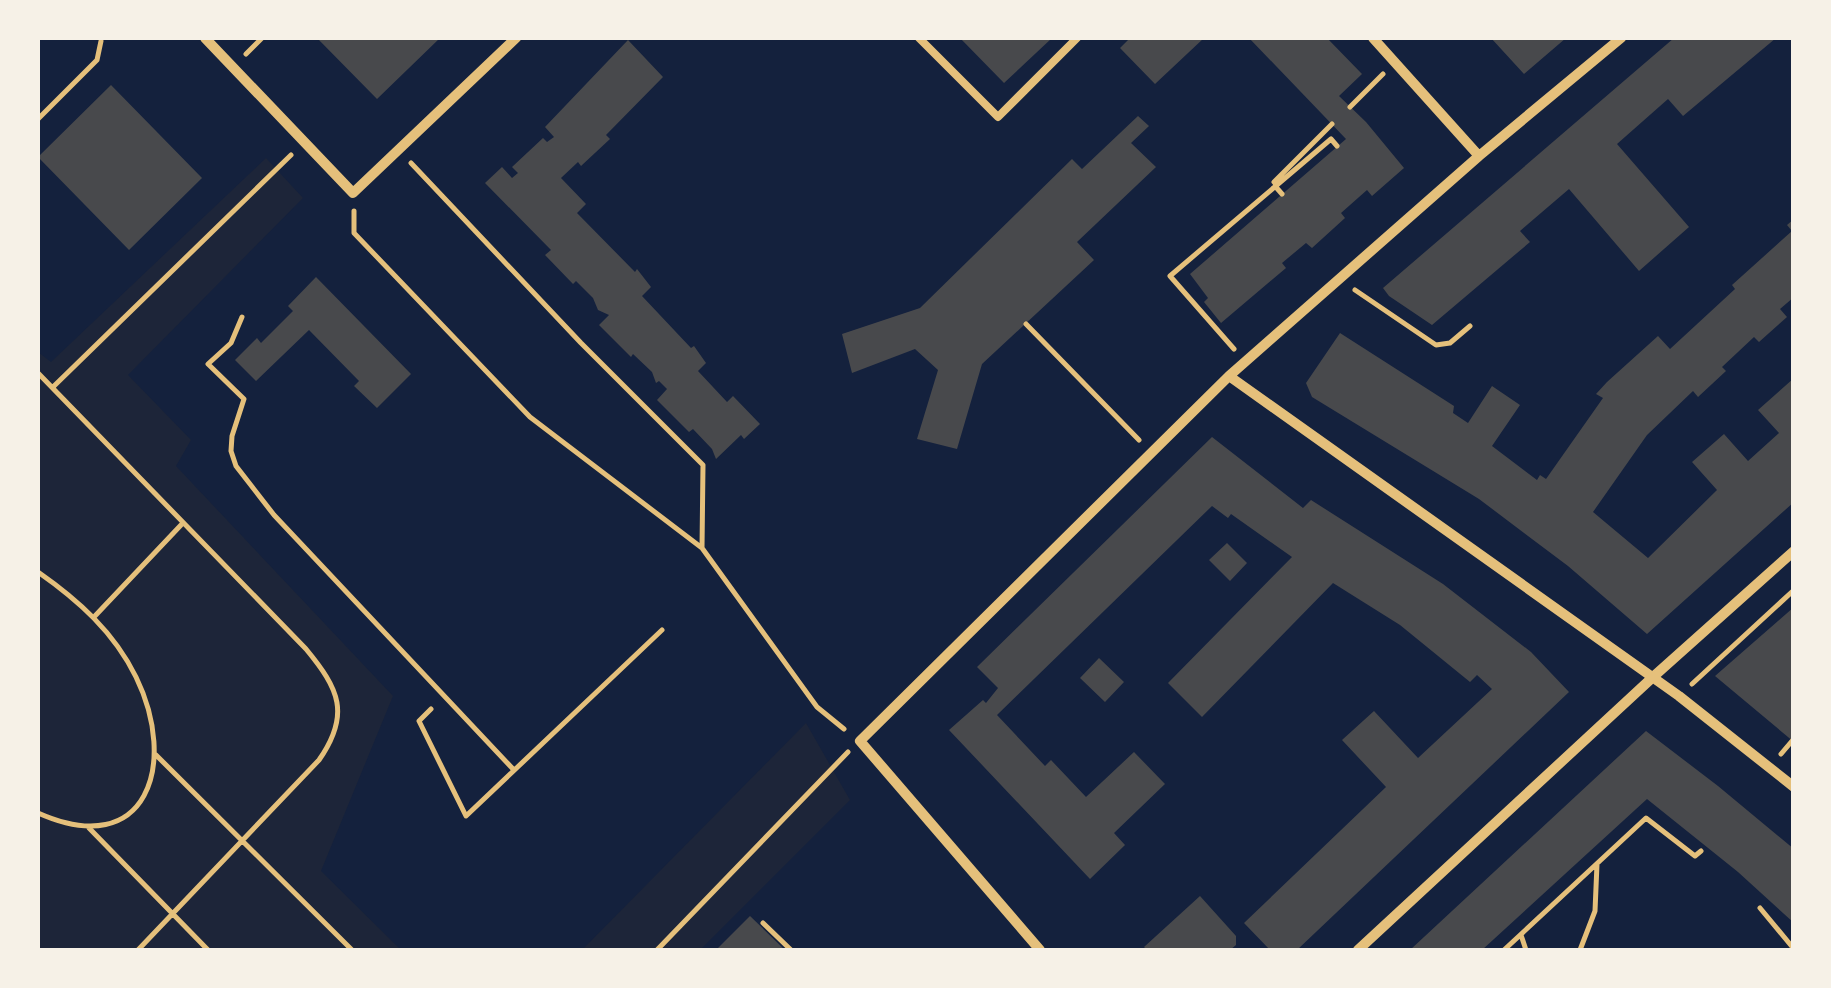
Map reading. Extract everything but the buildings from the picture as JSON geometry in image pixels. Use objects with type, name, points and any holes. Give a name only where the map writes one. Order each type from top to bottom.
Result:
[{"type":"street","points":[[205,38],[353,193],[516,38]]},
{"type":"street","points":[[1374,38],[1480,156]]},
{"type":"street","points":[[1040,950],[860,741],[1229,376],[1621,38]]},
{"type":"street","points":[[1229,376],[1679,696],[1794,786]]},
{"type":"street","points":[[1358,950],[1794,551]]},
{"type":"lane","points":[[919,38],[998,117],[1078,38]]},
{"type":"path","points":[[38,119],[97,60],[101,41]]},
{"type":"path","points":[[1350,107],[1396,62]]},
{"type":"path","points":[[1244,213],[1332,124]]},
{"type":"path","points":[[1246,362],[1170,276],[1330,139],[1338,146]]},
{"type":"path","points":[[53,387],[305,142]]},
{"type":"path","points":[[398,150],[580,343],[703,465],[702,548]]},
{"type":"path","points":[[1275,186],[1282,194]]},
{"type":"path","points":[[353,193],[354,234],[530,417],[702,548],[817,707],[860,741],[658,950]]},
{"type":"path","points":[[1212,241],[1219,248]]},
{"type":"path","points":[[1340,280],[1436,344],[1450,343],[1470,326]]},
{"type":"path","points":[[242,318],[231,343],[208,364],[244,398],[232,436],[236,466],[274,515],[514,769]]},
{"type":"path","points":[[1026,324],[1152,452]]},
{"type":"path","points":[[38,373],[331,679],[339,711],[334,738],[319,760],[138,950]]},
{"type":"path","points":[[94,617],[182,524]]},
{"type":"path","points":[[38,572],[94,617],[121,650],[138,680],[152,724],[155,754],[152,781],[142,802],[120,821],[89,828],[38,813]]},
{"type":"path","points":[[1679,696],[1794,590]]},
{"type":"path","points":[[431,709],[419,720],[466,816],[662,630]]},
{"type":"path","points":[[155,754],[352,950]]},
{"type":"path","points":[[1504,950],[1646,818],[1695,856],[1702,851]]},
{"type":"path","points":[[89,828],[208,950]]},
{"type":"path","points":[[1580,950],[1595,911],[1597,864]]},
{"type":"path","points":[[1760,908],[1794,948]]},
{"type":"path","points":[[763,923],[791,950]]},
{"type":"path","points":[[1520,935],[1526,950]]},
{"type":"shaded area","points":[[266,158],[303,198],[128,375],[191,440],[176,466],[393,696],[321,871],[401,950],[38,950],[38,352],[51,362]]},
{"type":"shaded area","points":[[806,723],[850,800],[700,950],[582,950]]}]
